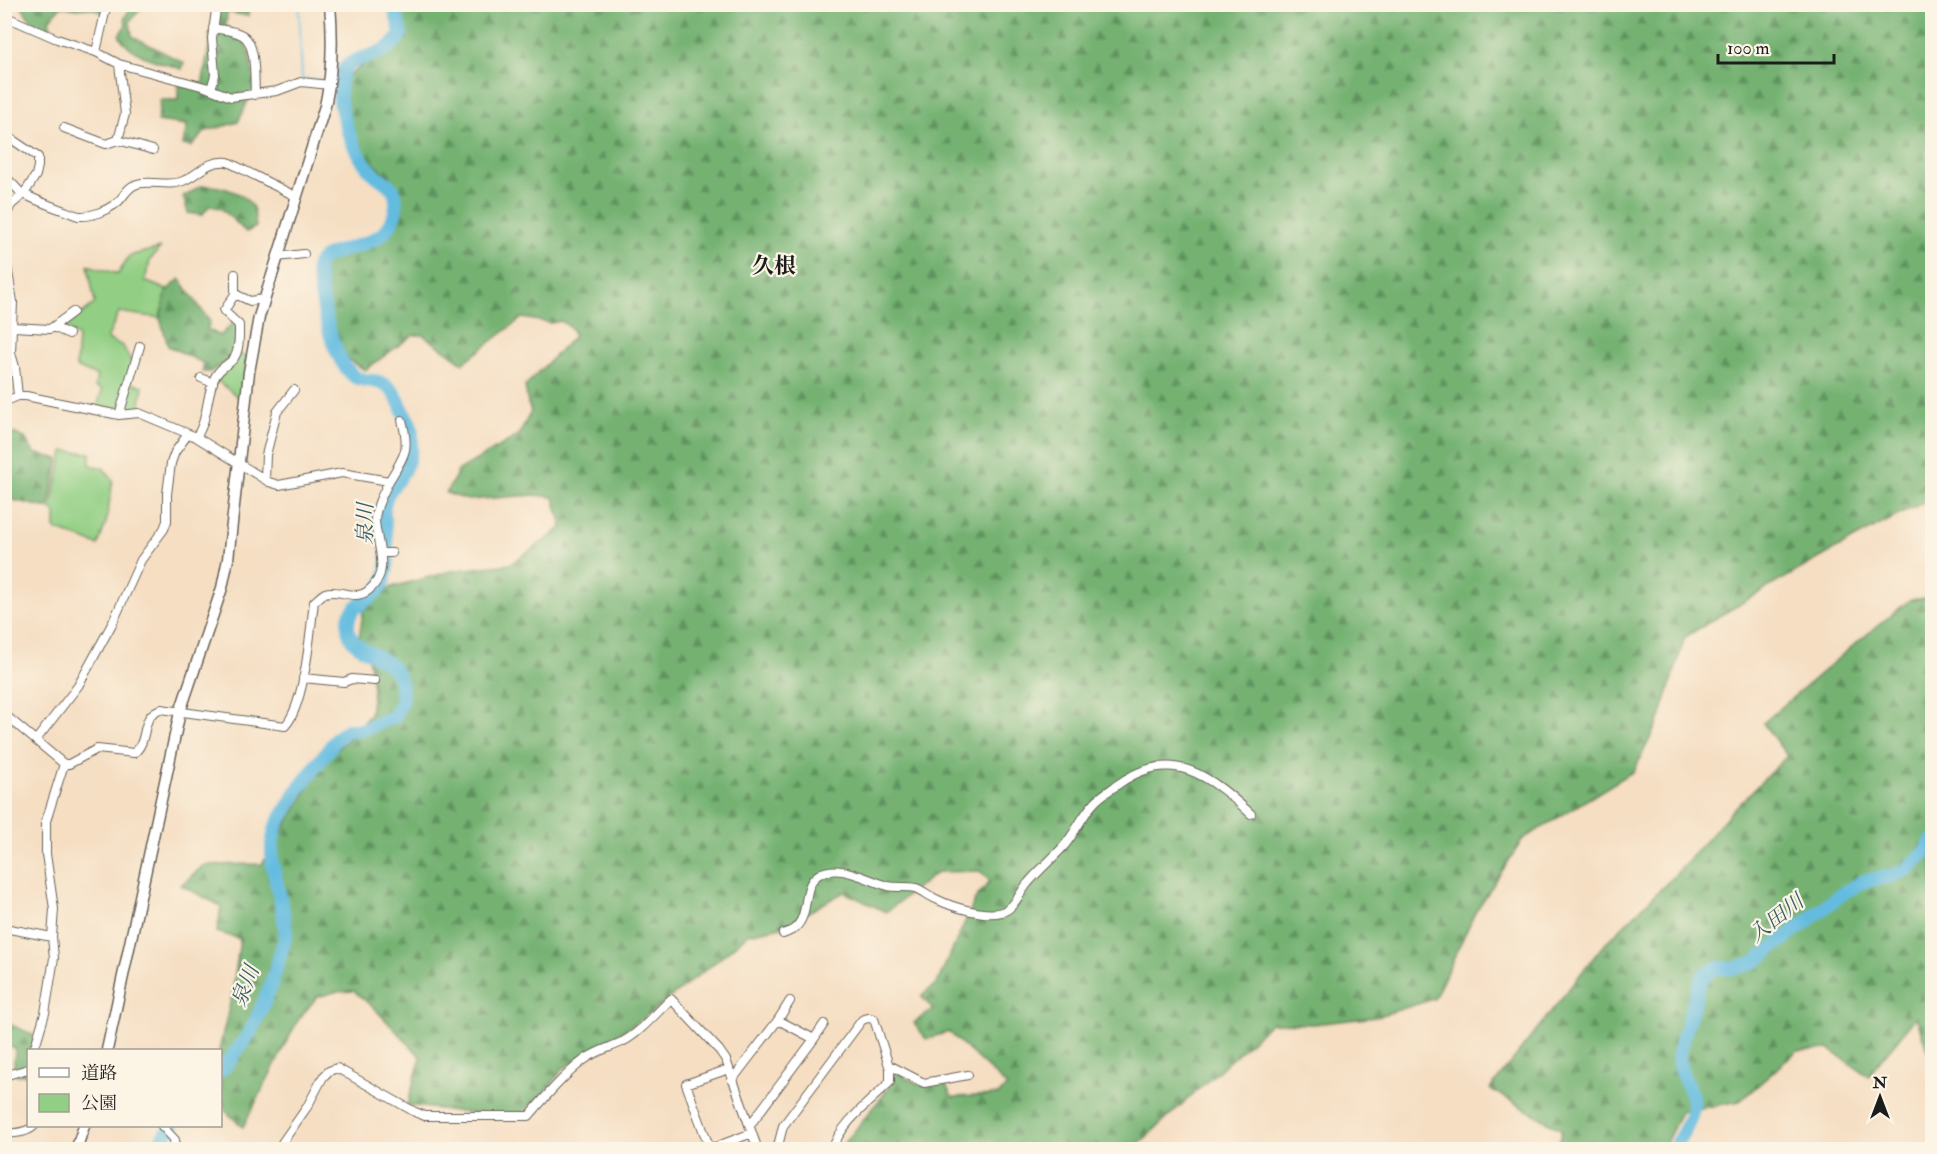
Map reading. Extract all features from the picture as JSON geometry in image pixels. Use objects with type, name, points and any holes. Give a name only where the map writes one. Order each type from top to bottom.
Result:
[{"type":"street","points":[[96,52],[107,4]]},
{"type":"street","points":[[211,89],[215,75],[212,38],[217,4]]},
{"type":"street","points":[[106,1049],[180,712],[222,588],[228,559],[253,344],[263,299],[297,197],[330,85],[333,40],[330,4]]},
{"type":"street","points":[[4,16],[57,39],[96,52],[118,64],[211,89],[231,97],[277,91],[301,82],[330,85]]},
{"type":"street","points":[[213,28],[236,32],[243,35],[249,42],[253,56],[255,95]]},
{"type":"street","points":[[118,64],[125,114],[118,140]]},
{"type":"street","points":[[4,80],[6,87],[4,92]]},
{"type":"street","points":[[64,128],[106,144],[118,140],[153,150]]},
{"type":"street","points":[[4,134],[38,157],[36,175],[24,194],[11,205],[4,220]]},
{"type":"street","points":[[4,175],[24,194],[45,205],[78,216],[91,215],[117,204],[127,189],[132,186],[140,183],[177,183],[219,161],[228,162],[297,197]]},
{"type":"street","points":[[4,248],[14,302],[11,353],[18,396]]},
{"type":"street","points":[[277,257],[304,254]]},
{"type":"street","points":[[36,740],[78,686],[113,622],[141,560],[164,529],[167,520],[167,494],[171,463],[175,452],[192,436],[200,432],[213,383],[222,366],[234,358],[238,344],[240,325],[224,311],[235,294],[235,274]]},
{"type":"street","points":[[235,294],[250,301],[263,299]]},
{"type":"street","points":[[13,327],[50,329],[73,312]]},
{"type":"street","points":[[53,327],[69,334]]},
{"type":"street","points":[[118,415],[140,346]]},
{"type":"street","points":[[201,378],[213,383]]},
{"type":"street","points":[[264,479],[266,455],[277,412],[294,390]]},
{"type":"street","points":[[4,402],[18,396],[40,398],[118,415],[139,413],[192,436],[264,479],[279,485],[342,473],[389,481]]},
{"type":"street","points":[[4,714],[64,764],[69,764],[97,749],[134,753],[142,745],[148,719],[153,711],[161,709],[285,726],[291,719],[303,678],[314,602],[324,593],[354,596],[363,594],[377,581],[381,570],[381,553],[375,521],[376,513],[389,481],[404,456],[407,439],[402,420]]},
{"type":"street","points":[[381,553],[392,553]]},
{"type":"street","points":[[303,678],[344,682],[352,679],[375,681]]},
{"type":"street","points":[[34,1049],[45,1013],[54,958],[52,937],[54,909],[47,864],[46,821],[64,764]]},
{"type":"street","points":[[783,934],[795,928],[802,919],[811,882],[819,874],[833,872],[854,873],[889,886],[916,888],[938,900],[979,913],[993,914],[1010,909],[1025,886],[1064,846],[1095,801],[1135,773],[1151,767],[1171,766],[1189,769],[1237,800],[1251,814]]},
{"type":"street","points":[[4,928],[52,937]]},
{"type":"street","points":[[277,1149],[307,1107],[323,1077],[328,1071],[337,1068],[425,1116],[529,1116],[553,1086],[584,1060],[629,1037],[671,999],[719,1050],[729,1069],[758,1149]]},
{"type":"street","points":[[732,1080],[790,1001]]},
{"type":"street","points":[[777,1149],[783,1126],[862,1020],[874,1019],[889,1065],[890,1083],[848,1124],[833,1149]]},
{"type":"street","points":[[778,1020],[814,1040]]},
{"type":"street","points":[[729,1069],[686,1084],[710,1149],[751,1129],[824,1024]]},
{"type":"street","points":[[889,1065],[924,1083],[968,1075]]},
{"type":"street","points":[[4,1076],[27,1069]]},
{"type":"street","points":[[4,1134],[19,1133],[32,1127]]},
{"type":"street","points":[[76,1149],[83,1127]]},
{"type":"street","points":[[164,1127],[174,1140],[172,1149]]},
{"type":"green space","points":[[20,5],[103,5],[103,13],[92,8],[77,9],[61,6],[49,20],[52,31],[32,22]]},
{"type":"green space","points":[[133,5],[143,6],[130,21],[132,36],[184,63],[182,69],[146,57],[124,42],[119,35],[126,25],[125,17]]},
{"type":"green space","points":[[216,5],[249,5],[248,16],[227,12],[226,27],[243,38],[249,53],[255,85],[238,122],[206,131],[191,147],[183,145],[187,125],[158,121],[160,100],[178,100],[178,86],[202,86]]},
{"type":"green space","points":[[395,5],[1932,5],[1932,498],[1807,565],[1685,637],[1660,718],[1634,771],[1523,839],[1476,911],[1434,999],[1376,1017],[1314,1024],[1271,1023],[1133,1149],[840,1149],[892,1084],[895,1072],[921,1085],[944,1081],[952,1097],[998,1095],[1007,1086],[949,1032],[926,1039],[914,1023],[933,1009],[921,996],[937,983],[976,898],[990,881],[980,871],[938,872],[886,912],[844,892],[782,927],[748,934],[644,1018],[562,1069],[551,1085],[521,1114],[471,1113],[407,1105],[421,1057],[375,1009],[354,991],[335,992],[317,997],[298,1020],[243,1127],[222,1108],[222,1049],[219,1049],[232,995],[240,939],[217,932],[221,906],[181,885],[204,865],[262,864],[303,797],[319,765],[352,736],[370,714],[373,689],[369,662],[359,638],[364,606],[385,589],[451,571],[510,564],[562,527],[554,497],[534,495],[468,500],[446,493],[459,470],[519,435],[531,411],[525,386],[574,336],[572,329],[561,321],[551,323],[522,318],[463,363],[423,335],[413,335],[365,370],[348,359],[324,322],[318,271],[331,255],[377,242],[397,221],[398,190],[391,178],[355,147],[338,108],[340,82],[403,36]]},
{"type":"green space","points":[[200,186],[214,186],[230,190],[243,197],[253,208],[256,227],[246,232],[221,208],[209,206],[202,215],[188,213],[183,196]]},
{"type":"green space","points":[[160,248],[150,260],[145,281],[167,290],[160,318],[119,312],[107,339],[123,346],[133,365],[130,383],[143,386],[139,409],[129,411],[97,407],[102,390],[95,387],[97,376],[76,367],[78,337],[65,327],[95,303],[88,265],[118,274],[129,256]]},
{"type":"green space","points":[[180,279],[210,322],[207,329],[220,336],[233,323],[239,328],[231,358],[210,372],[203,372],[203,363],[168,346],[160,318],[167,290]]},
{"type":"green space","points":[[239,354],[247,357],[241,399],[217,381],[222,367]]},
{"type":"green space","points":[[13,433],[25,438],[34,453],[59,459],[48,508],[5,500],[5,435]]},
{"type":"green space","points":[[64,451],[90,453],[90,465],[103,468],[113,480],[106,523],[98,545],[55,529],[55,512],[50,509]]},
{"type":"green space","points":[[1932,597],[1932,1063],[1916,1017],[1868,1076],[1829,1049],[1797,1051],[1740,1101],[1681,1112],[1663,1149],[1556,1149],[1562,1130],[1490,1089],[1601,948],[1676,874],[1729,814],[1787,756],[1763,723],[1910,600]]},
{"type":"green space","points":[[4,1022],[32,1034],[36,1049],[27,1049],[27,1075],[17,1075],[14,1066],[15,1048],[5,1045]]},
{"type":"waterway","points":[[299,4],[302,79],[327,80]]},
{"type":"waterway","name":"泉川","points":[[222,1069],[250,1032],[258,1016],[271,985],[286,935],[272,862],[272,843],[276,826],[297,791],[337,738],[347,730],[362,730],[395,716],[401,699],[400,681],[395,671],[388,663],[355,643],[348,625],[352,612],[377,591],[385,577],[388,557],[384,505],[409,458],[412,440],[411,427],[390,388],[378,382],[355,377],[342,362],[328,328],[317,270],[321,260],[330,254],[370,241],[383,233],[392,222],[396,198],[392,188],[371,171],[357,151],[345,124],[340,83],[347,66],[388,48],[401,33],[393,4]]},
{"type":"waterway","name":"泉川","points":[[333,80],[340,80]]},
{"type":"waterway","name":"入田川","points":[[1673,1150],[1692,1112],[1693,1099],[1682,1074],[1679,1051],[1704,975],[1716,968],[1734,968],[1753,963],[1843,893],[1864,881],[1891,876],[1906,870],[1927,851],[1932,841]]},
{"type":"waterway","name":"泉川","points":[[154,1150],[171,1127]]},
{"type":"district","name":"久根","points":[[774,265]]}]
